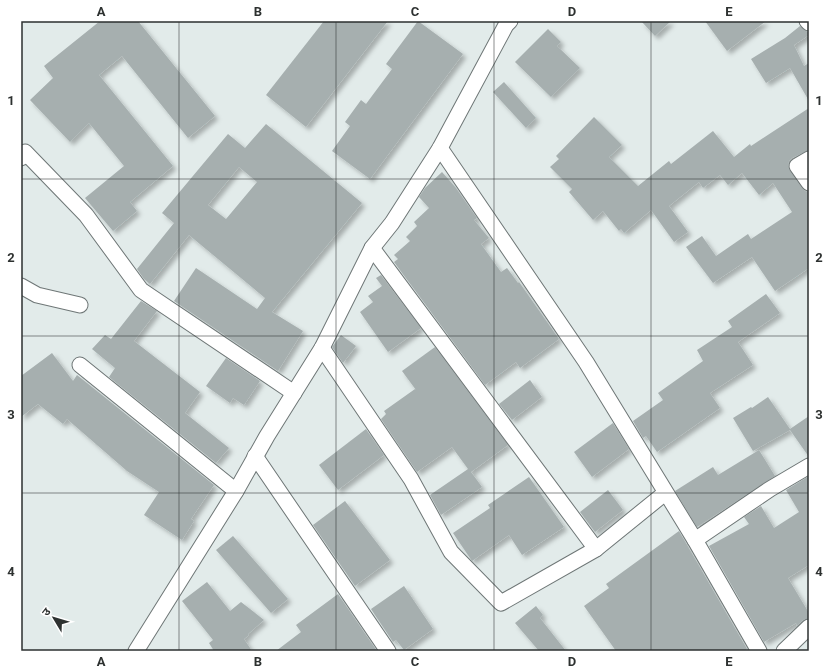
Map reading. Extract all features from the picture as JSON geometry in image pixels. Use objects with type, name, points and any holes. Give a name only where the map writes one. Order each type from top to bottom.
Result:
[{"type":"street","points":[[136,651],[236,491],[255,456],[322,348],[372,248],[392,223],[440,148],[506,25],[510,21]]},
{"type":"street","points":[[440,148],[586,362],[695,540],[759,651]]},
{"type":"street","points":[[21,158],[25,152],[86,214],[142,290],[294,393]]},
{"type":"street","points":[[809,159],[797,166],[809,183]]},
{"type":"street","points":[[372,248],[596,549]]},
{"type":"street","points":[[21,286],[37,295],[80,305]]},
{"type":"street","points":[[322,348],[411,479],[451,552],[501,603],[596,549],[665,493]]},
{"type":"street","points":[[80,366],[236,491]]},
{"type":"street","points":[[255,456],[388,651]]},
{"type":"street","points":[[695,540],[770,488],[809,466]]},
{"type":"street","points":[[784,651],[809,627]]},
{"type":"building","points":[[100,21],[138,21],[215,116],[188,138],[122,56],[99,75],[173,166],[130,202],[137,211],[113,231],[85,198],[124,166],[89,123],[70,142],[30,100],[53,78],[44,66]]},
{"type":"building","points":[[324,21],[388,21],[306,127],[266,95]]},
{"type":"building","points":[[418,21],[463,54],[370,179],[332,151],[350,126],[345,122],[361,100],[366,104],[392,69],[386,64]]},
{"type":"building","points":[[641,21],[671,21],[655,36]]},
{"type":"building","points":[[705,21],[766,21],[727,51]]},
{"type":"building","points":[[800,26],[809,33],[809,35],[794,45],[804,66],[809,63],[809,101],[790,68],[766,83],[751,59],[785,38]]},
{"type":"building","points":[[548,29],[561,42],[557,46],[580,68],[551,97],[515,62]]},
{"type":"building","points":[[504,82],[536,118],[526,128],[493,92]]},
{"type":"building","points":[[809,108],[809,150],[792,158],[789,161],[788,166],[802,188],[809,192],[809,268],[775,291],[752,257],[713,283],[686,247],[702,236],[716,256],[748,234],[751,239],[792,212],[773,183],[759,195],[742,173],[728,185],[720,175],[703,188],[699,182],[669,206],[688,232],[674,242],[651,210],[624,233],[621,229],[619,231],[603,211],[593,220],[569,192],[572,189],[550,167],[559,159],[556,156],[594,117],[622,145],[609,157],[638,186],[669,161],[671,164],[713,131],[734,157],[750,144],[751,146]]},
{"type":"building","points":[[266,124],[362,203],[272,312],[303,331],[278,371],[174,301],[196,268],[257,309],[265,298],[189,235],[150,284],[144,279],[137,269],[174,223],[162,213],[228,134],[245,148]],"holes":[[[239,167],[257,182],[226,219],[208,205]]]},
{"type":"building","points":[[442,172],[456,188],[477,218],[474,220],[489,238],[481,244],[501,272],[507,268],[518,283],[519,282],[559,339],[520,368],[516,362],[485,385],[394,262],[398,259],[394,255],[410,241],[406,237],[417,226],[414,222],[429,208],[419,197],[425,188]]},
{"type":"building","points":[[381,275],[421,328],[388,352],[360,312],[373,302],[368,296],[382,286],[376,278]]},
{"type":"building","points":[[766,294],[780,313],[738,342],[753,365],[710,393],[720,408],[657,452],[646,436],[643,438],[633,421],[663,400],[658,393],[703,361],[697,350],[732,327],[728,321]]},
{"type":"building","points":[[141,301],[157,311],[134,341],[200,392],[185,413],[229,448],[216,463],[109,377],[115,368],[92,349],[105,335],[111,339]]},
{"type":"building","points":[[341,335],[356,346],[343,363],[332,347]]},
{"type":"building","points":[[435,347],[508,445],[471,472],[482,487],[441,515],[430,495],[468,469],[452,447],[417,472],[381,419],[386,414],[384,411],[415,389],[416,390],[402,371]]},
{"type":"building","points":[[52,353],[73,381],[77,375],[214,485],[191,519],[194,521],[182,540],[144,515],[159,492],[127,471],[67,419],[63,424],[38,404],[21,417],[21,376]]},
{"type":"building","points":[[226,358],[260,381],[244,405],[233,398],[230,403],[206,386]]},
{"type":"building","points":[[530,380],[542,397],[512,420],[499,404]]},
{"type":"building","points":[[768,397],[790,429],[809,416],[809,457],[790,430],[753,451],[733,418],[751,407],[752,408]]},
{"type":"building","points":[[613,423],[629,449],[592,477],[574,452]]},
{"type":"building","points":[[366,429],[384,455],[338,490],[319,465]]},
{"type":"building","points":[[759,450],[775,476],[697,527],[675,491],[713,467],[718,475]]},
{"type":"building","points":[[809,476],[809,565],[788,578],[809,613],[809,618],[803,620],[797,626],[796,623],[764,642],[709,546],[749,524],[744,517],[761,506],[774,528],[799,512],[786,490]]},
{"type":"building","points":[[529,477],[564,527],[522,555],[509,535],[472,561],[453,533],[490,508],[488,505]]},
{"type":"building","points":[[608,490],[623,510],[595,532],[580,512]]},
{"type":"building","points":[[345,501],[390,560],[355,586],[313,525]]},
{"type":"building","points":[[679,531],[747,649],[744,651],[616,651],[584,606],[609,588],[606,584]]},
{"type":"building","points":[[233,536],[288,599],[271,613],[216,550]]},
{"type":"building","points":[[207,582],[230,611],[241,602],[264,620],[244,639],[252,651],[214,651],[209,643],[213,640],[182,601]]},
{"type":"building","points":[[404,586],[433,629],[404,650],[396,640],[393,642],[371,609]]},
{"type":"building","points":[[338,594],[377,651],[276,651],[301,632],[296,625]]},
{"type":"building","points":[[536,606],[543,615],[540,618],[566,651],[539,651],[515,623]]}]
